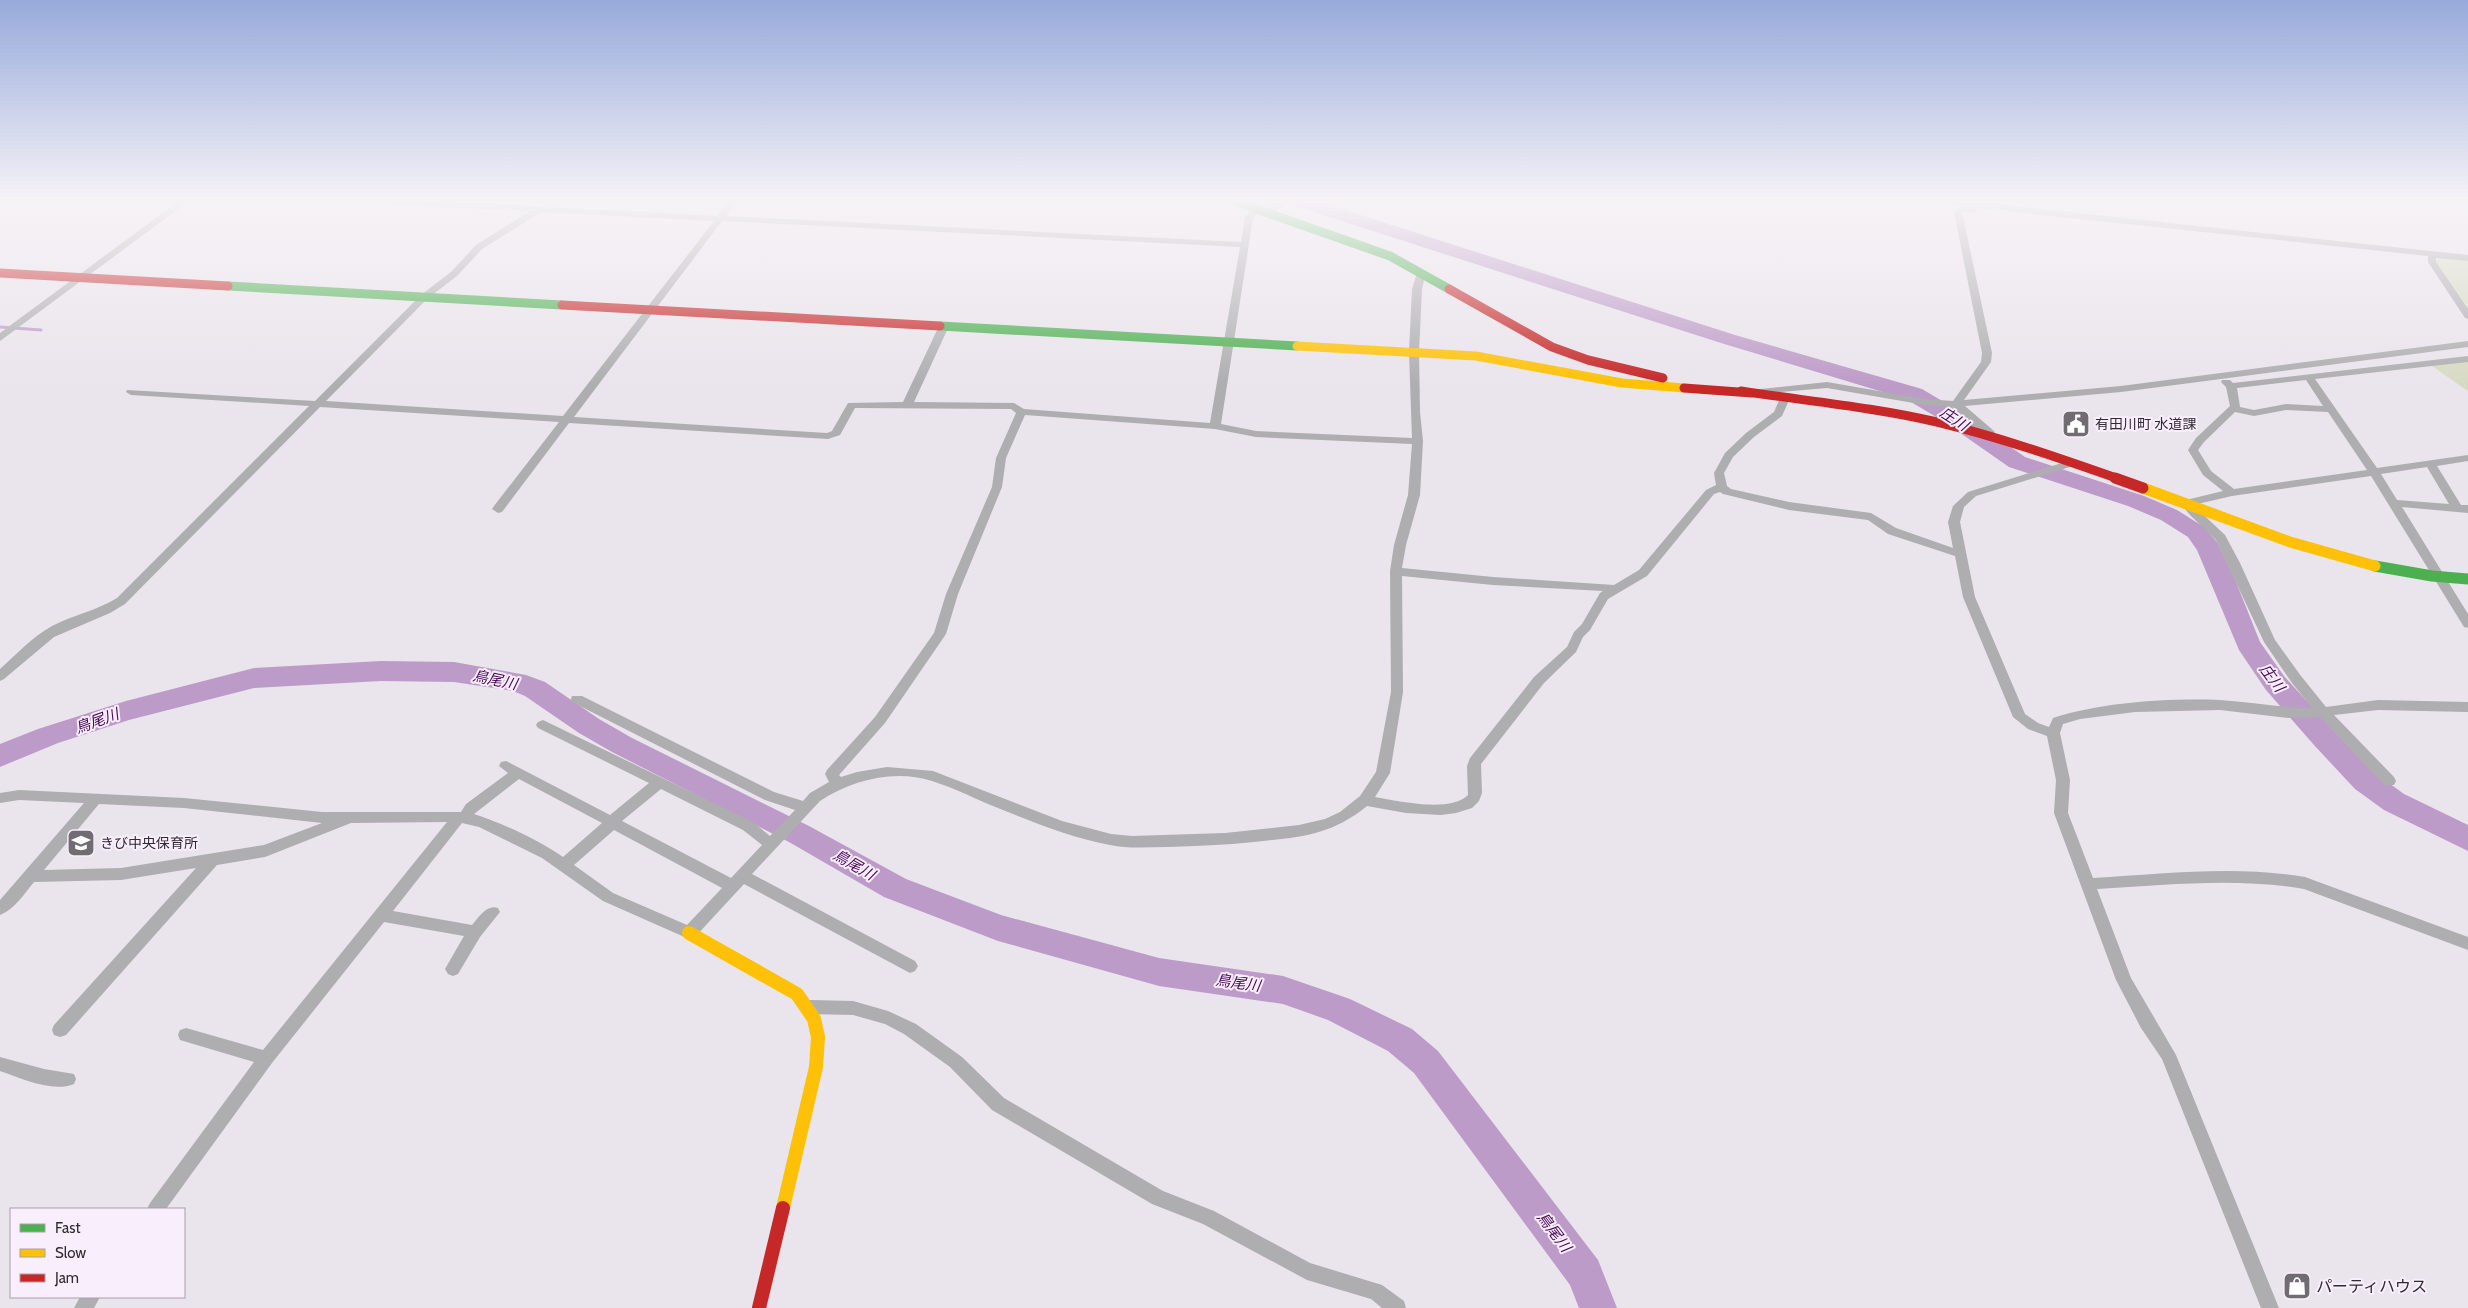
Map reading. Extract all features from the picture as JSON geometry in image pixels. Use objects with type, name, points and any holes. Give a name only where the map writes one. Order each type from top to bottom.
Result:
[{"type":"street","points":[[0,338],[103,262]]},
{"type":"street","points":[[0,676],[44,637],[75,622],[102,613],[121,600],[424,297],[454,274],[465,262]]},
{"type":"street","points":[[498,509],[686,262]]},
{"type":"street","points":[[1215,426],[1241,262]]},
{"type":"street","points":[[1402,262],[1552,347],[1588,360],[1628,370],[1752,393],[1911,416],[1992,437],[2331,556],[2439,578],[2468,579]]},
{"type":"street","points":[[1956,404],[1986,362],[1987,353],[1968,262]]},
{"type":"street","points":[[2432,262],[2468,316]]},
{"type":"street","points":[[689,933],[815,797],[837,783],[880,772],[918,773],[948,780],[1059,826],[1111,840],[1146,843],[1225,839],[1299,831],[1328,824],[1345,816],[1365,800],[1383,773],[1397,692],[1396,571],[1400,545],[1414,495],[1418,441],[1415,412],[1414,352],[1417,289],[1421,272]]},
{"type":"street","points":[[0,273],[1476,356],[1622,383],[1752,393],[1827,385],[1925,402],[1956,404],[2121,389],[2468,344]]},
{"type":"street","points":[[907,405],[944,326]]},
{"type":"street","points":[[2231,386],[2310,379],[2468,359]]},
{"type":"street","points":[[1622,383],[1639,380],[1638,374],[1628,370]]},
{"type":"street","points":[[2221,377],[2231,386],[2234,402],[2233,409],[2200,440],[2193,450],[2207,473],[2232,493]]},
{"type":"street","points":[[2310,379],[2375,473],[2468,624]]},
{"type":"street","points":[[131,392],[568,418],[828,436],[836,434],[852,405],[1014,406],[1021,412],[1215,426],[1256,434],[1418,441]]},
{"type":"street","points":[[1785,398],[1778,414],[1750,435],[1729,455],[1719,473],[1722,487],[1727,492],[1789,506],[1871,517],[1892,531],[1906,537],[1960,554]]},
{"type":"street","points":[[1956,404],[1990,433],[1992,437]]},
{"type":"street","points":[[2233,409],[2254,413],[2286,407],[2330,409]]},
{"type":"street","points":[[837,783],[832,774],[880,720],[940,634],[952,594],[997,487],[1001,458],[1021,412]]},
{"type":"street","points":[[2186,504],[2232,493],[2468,458]]},
{"type":"street","points":[[2053,732],[2033,726],[2020,717],[1974,612],[1969,597],[1954,522],[1959,506],[1972,494],[2068,464]]},
{"type":"street","points":[[2430,464],[2463,509]]},
{"type":"street","points":[[1365,800],[1444,810],[1464,807],[1470,804],[1475,791],[1474,762],[1539,680],[1572,649],[1578,635],[1586,627],[1604,596],[1643,573],[1710,492],[1722,487]]},
{"type":"street","points":[[2393,503],[2463,509]]},
{"type":"street","points":[[2186,504],[2190,511],[2220,537],[2269,640],[2287,667],[2323,712],[2389,781]]},
{"type":"street","points":[[1396,571],[1493,581],[1594,586],[1616,589]]},
{"type":"street","points":[[577,699],[770,796],[792,802],[801,812]]},
{"type":"street","points":[[2270,1308],[2168,1055],[2146,1024],[2124,980],[2060,813],[2063,780],[2053,732],[2058,721],[2079,714],[2135,707],[2220,705],[2289,713],[2323,712],[2378,705],[2468,707]]},
{"type":"street","points":[[543,725],[748,826],[774,841]]},
{"type":"street","points":[[157,1208],[266,1058],[381,915],[470,808],[512,770],[612,822],[910,966]]},
{"type":"street","points":[[564,865],[660,782]]},
{"type":"street","points":[[0,798],[19,794],[184,803],[322,818],[462,818],[499,830],[548,854],[608,897],[689,933],[787,986],[810,1007],[819,1038],[816,1067],[759,1308]]},
{"type":"street","points":[[0,909],[31,876],[96,798]]},
{"type":"street","points":[[31,876],[122,874],[265,851],[354,817]]},
{"type":"street","points":[[60,1030],[212,860]]},
{"type":"street","points":[[2088,884],[2172,878],[2277,877],[2305,883],[2468,944]]},
{"type":"street","points":[[453,969],[475,932],[494,912]]},
{"type":"street","points":[[381,915],[475,932]]},
{"type":"street","points":[[810,1007],[853,1008],[871,1012],[903,1025],[933,1044],[956,1062],[998,1104],[1158,1198],[1208,1217],[1307,1271],[1376,1291],[1397,1308]]},
{"type":"street","points":[[186,1036],[266,1058]]},
{"type":"street","points":[[0,1064],[44,1077],[68,1079]]},
{"type":"green space","points":[[2436,262],[2468,262],[2468,312]]},
{"type":"green space","points":[[2468,361],[2468,391],[2432,366]]},
{"type":"waterway","name":"庄川","points":[[1488,262],[1728,339],[1914,394],[1951,416],[2017,462],[2136,501],[2169,515],[2196,532],[2208,548],[2222,577],[2248,644],[2275,683],[2324,738],[2365,781],[2394,802],[2468,839]]},
{"type":"waterway","points":[[0,327],[41,330]]},
{"type":"waterway","name":"鳥尾川","points":[[0,756],[48,736],[126,711],[254,678],[381,671],[454,672],[517,682],[535,689],[589,726],[622,745],[799,834],[895,888],[998,928],[1159,972],[1283,990],[1338,1009],[1400,1040],[1426,1062],[1585,1273],[1598,1308]]},
{"type":"traffic: fast","points":[[1401,262],[1449,289]]},
{"type":"traffic: fast","points":[[228,286],[562,305]]},
{"type":"traffic: fast","points":[[940,326],[1297,346]]},
{"type":"traffic: fast","points":[[2375,566],[2432,576],[2468,579]]},
{"type":"traffic: slow","points":[[1297,346],[1476,356],[1622,383],[1684,388]]},
{"type":"traffic: slow","points":[[2143,488],[2290,542],[2375,566]]},
{"type":"traffic: slow","points":[[689,933],[797,994],[814,1019],[818,1037],[816,1067],[783,1208]]},
{"type":"traffic: jam","points":[[0,273],[228,286]]},
{"type":"traffic: jam","points":[[1449,289],[1552,347],[1588,360],[1663,378]]},
{"type":"traffic: jam","points":[[562,305],[940,326]]},
{"type":"traffic: jam","points":[[1684,388],[1752,393]]},
{"type":"traffic: jam","points":[[1741,391],[1912,417],[1962,428],[2143,488]]},
{"type":"traffic: jam","points":[[759,1308],[783,1208]]},
{"type":"place","name":"有田川町 水道課","points":[[2076,424]]},
{"type":"place","name":"きび中央保育所","points":[[81,843]]},
{"type":"place","name":"パーティハウス","points":[[2297,1286]]}]
